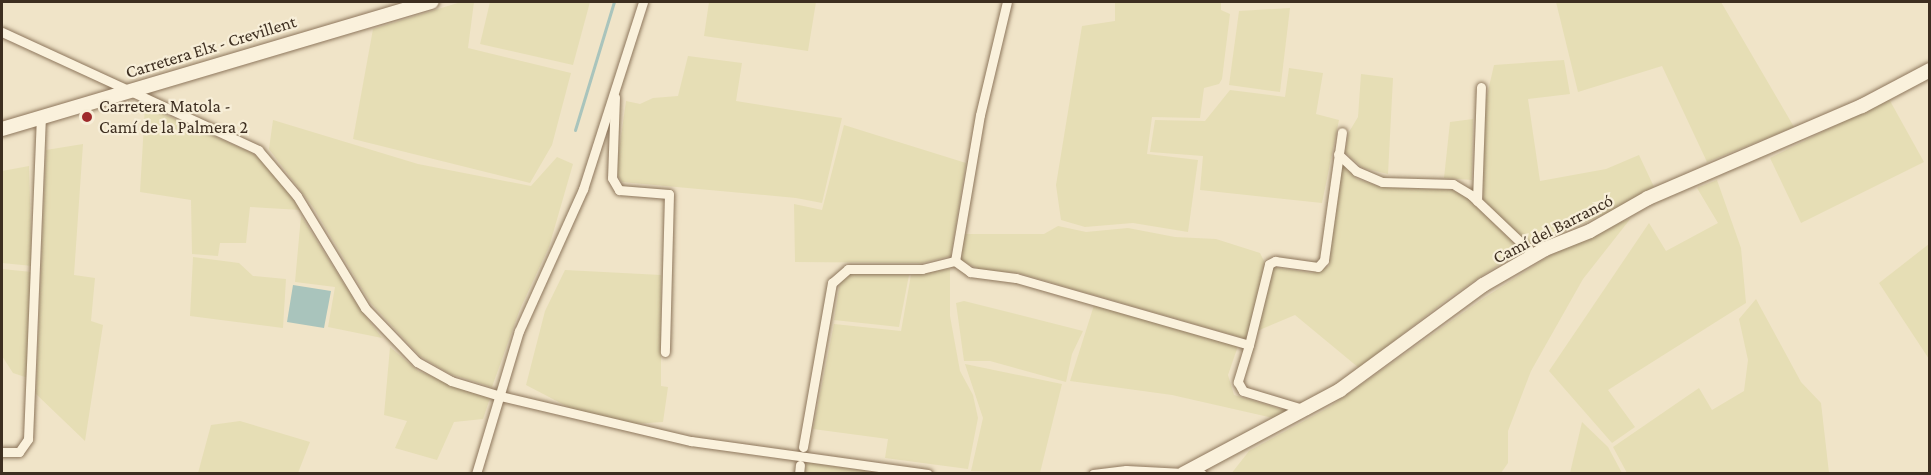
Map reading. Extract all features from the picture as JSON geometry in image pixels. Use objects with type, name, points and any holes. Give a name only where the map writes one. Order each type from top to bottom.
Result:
[{"type":"street","name":"Carretera Elx - Crevillent","points":[[2,129],[432,2]]},
{"type":"street","points":[[476,474],[519,331],[583,189],[643,2]]},
{"type":"street","points":[[955,261],[980,115],[1007,2]]},
{"type":"street","points":[[2,32],[134,90],[258,150],[297,196],[365,308],[417,362],[451,381],[500,396],[691,441],[928,474]]},
{"type":"street","name":"Camí del Barrancó","points":[[1184,473],[1306,410],[1380,363],[1483,285],[1534,255],[1624,214],[1648,198],[1862,106],[1929,70]]},
{"type":"street","points":[[616,86],[612,178],[619,190],[669,194],[665,352]]},
{"type":"street","points":[[1477,201],[1481,87]]},
{"type":"street","points":[[2,452],[19,452],[28,439],[41,119]]},
{"type":"street","points":[[1306,410],[1243,391],[1238,382],[1269,264],[1275,261],[1318,267],[1324,260],[1342,132]]},
{"type":"street","points":[[1338,154],[1356,171],[1382,182],[1452,184],[1477,201],[1534,255]]},
{"type":"street","points":[[803,447],[832,283],[848,269],[922,269],[955,261],[970,272],[1016,278],[1249,345]]},
{"type":"street","points":[[1093,474],[1202,474]]},
{"type":"shaded area","points":[[461,2],[474,2],[468,48],[571,73],[552,145],[530,183],[353,139],[373,29]]},
{"type":"shaded area","points":[[490,2],[590,2],[573,65],[480,44]]},
{"type":"shaded area","points":[[709,2],[816,2],[808,51],[704,36]]},
{"type":"shaded area","points":[[1115,2],[1221,2],[1221,10],[1230,14],[1222,79],[1219,84],[1204,88],[1200,118],[1152,117],[1147,154],[1198,160],[1188,232],[1133,223],[1085,227],[1061,220],[1056,185],[1082,26],[1115,21]]},
{"type":"shaded area","points":[[1556,2],[1721,2],[1794,127],[1707,162],[1662,66],[1578,92]]},
{"type":"shaded area","points":[[1290,8],[1280,92],[1229,85],[1239,11]]},
{"type":"shaded area","points":[[688,56],[742,63],[736,101],[842,118],[822,203],[796,198],[622,182],[616,172],[626,101],[640,104],[653,98],[678,96]]},
{"type":"shaded area","points":[[1564,60],[1570,94],[1528,99],[1540,181],[1606,169],[1639,155],[1654,187],[1616,209],[1530,246],[1483,200],[1485,104],[1494,65]]},
{"type":"shaded area","points":[[1289,68],[1323,73],[1316,114],[1339,120],[1322,203],[1200,190],[1203,156],[1150,152],[1155,120],[1205,121],[1230,90],[1285,97]]},
{"type":"shaded area","points":[[1361,74],[1393,78],[1388,174],[1363,168],[1345,152],[1349,132],[1358,117]]},
{"type":"shaded area","points":[[1889,99],[1924,162],[1801,223],[1770,158]]},
{"type":"shaded area","points":[[145,106],[250,152],[266,162],[301,210],[250,207],[246,243],[220,243],[218,256],[192,254],[191,200],[140,192]]},
{"type":"shaded area","points":[[1473,119],[1472,180],[1444,178],[1450,122]]},
{"type":"shaded area","points":[[273,120],[418,164],[531,186],[557,157],[573,164],[549,247],[520,309],[492,387],[450,374],[420,356],[370,302],[313,207],[269,149]]},
{"type":"shaded area","points":[[844,125],[966,163],[951,256],[922,263],[795,262],[794,204],[822,210]]},
{"type":"shaded area","points":[[83,144],[74,275],[95,278],[91,321],[103,325],[85,441],[36,394],[46,150]]},
{"type":"shaded area","points":[[1341,163],[1357,179],[1381,187],[1452,190],[1468,198],[1521,250],[1450,297],[1359,368],[1295,315],[1257,331],[1273,267],[1312,273],[1329,266]]},
{"type":"shaded area","points":[[29,166],[32,266],[2,263],[2,171]]},
{"type":"shaded area","points":[[1717,180],[1741,248],[1746,303],[1608,390],[1635,427],[1612,443],[1549,371],[1649,223],[1666,251],[1718,223],[1697,188]]},
{"type":"shaded area","points":[[301,216],[358,306],[382,338],[328,327],[335,287],[295,282]]},
{"type":"shaded area","points":[[1631,218],[1583,279],[1531,371],[1508,431],[1508,463],[1501,473],[1231,474],[1249,451],[1328,408],[1484,298],[1565,246]]},
{"type":"shaded area","points":[[1058,226],[1086,232],[1128,228],[1175,237],[1216,239],[1260,253],[1266,265],[1246,339],[1018,273],[982,270],[961,261],[964,234],[1044,234]]},
{"type":"shaded area","points":[[1929,244],[1929,359],[1879,283]]},
{"type":"shaded area","points":[[193,257],[239,263],[253,276],[286,279],[283,328],[190,316]]},
{"type":"shaded area","points":[[2,269],[32,272],[28,378],[13,373],[2,356]]},
{"type":"shaded area","points":[[950,269],[950,316],[960,371],[973,395],[978,418],[968,469],[885,458],[888,439],[813,429],[834,324],[901,331],[911,275]]},
{"type":"shaded area","points":[[565,270],[661,275],[661,386],[668,387],[663,422],[632,424],[572,409],[526,385],[545,311]]},
{"type":"shaded area","points":[[852,273],[909,275],[899,327],[834,320],[840,282]]},
{"type":"shaded area","points":[[1756,299],[1801,382],[1821,403],[1829,473],[1627,473],[1613,447],[1699,388],[1712,410],[1744,391],[1748,360],[1739,319]]},
{"type":"shaded area","points":[[964,301],[1083,331],[1072,354],[1066,382],[990,361],[964,361],[956,303]]},
{"type":"shaded area","points":[[1095,302],[1239,343],[1228,375],[1234,395],[1291,412],[1278,419],[1172,395],[1070,381]]},
{"type":"shaded area","points":[[390,347],[418,371],[490,398],[483,419],[454,422],[437,460],[395,448],[407,421],[384,415]]},
{"type":"shaded area","points":[[965,364],[1062,384],[1040,473],[971,471],[983,418]]},
{"type":"shaded area","points":[[240,421],[310,442],[298,473],[198,473],[211,425]]},
{"type":"shaded area","points":[[1582,422],[1608,447],[1622,473],[1570,473]]},
{"type":"shaded area","points":[[805,462],[863,470],[872,473],[804,473]]},
{"type":"water","points":[[293,285],[331,291],[324,328],[287,322]]},
{"type":"waterway","points":[[575,130],[614,2]]},
{"type":"place","name":"Carretera Matola - Camí de la Palmera 2","points":[[87,117]]}]
